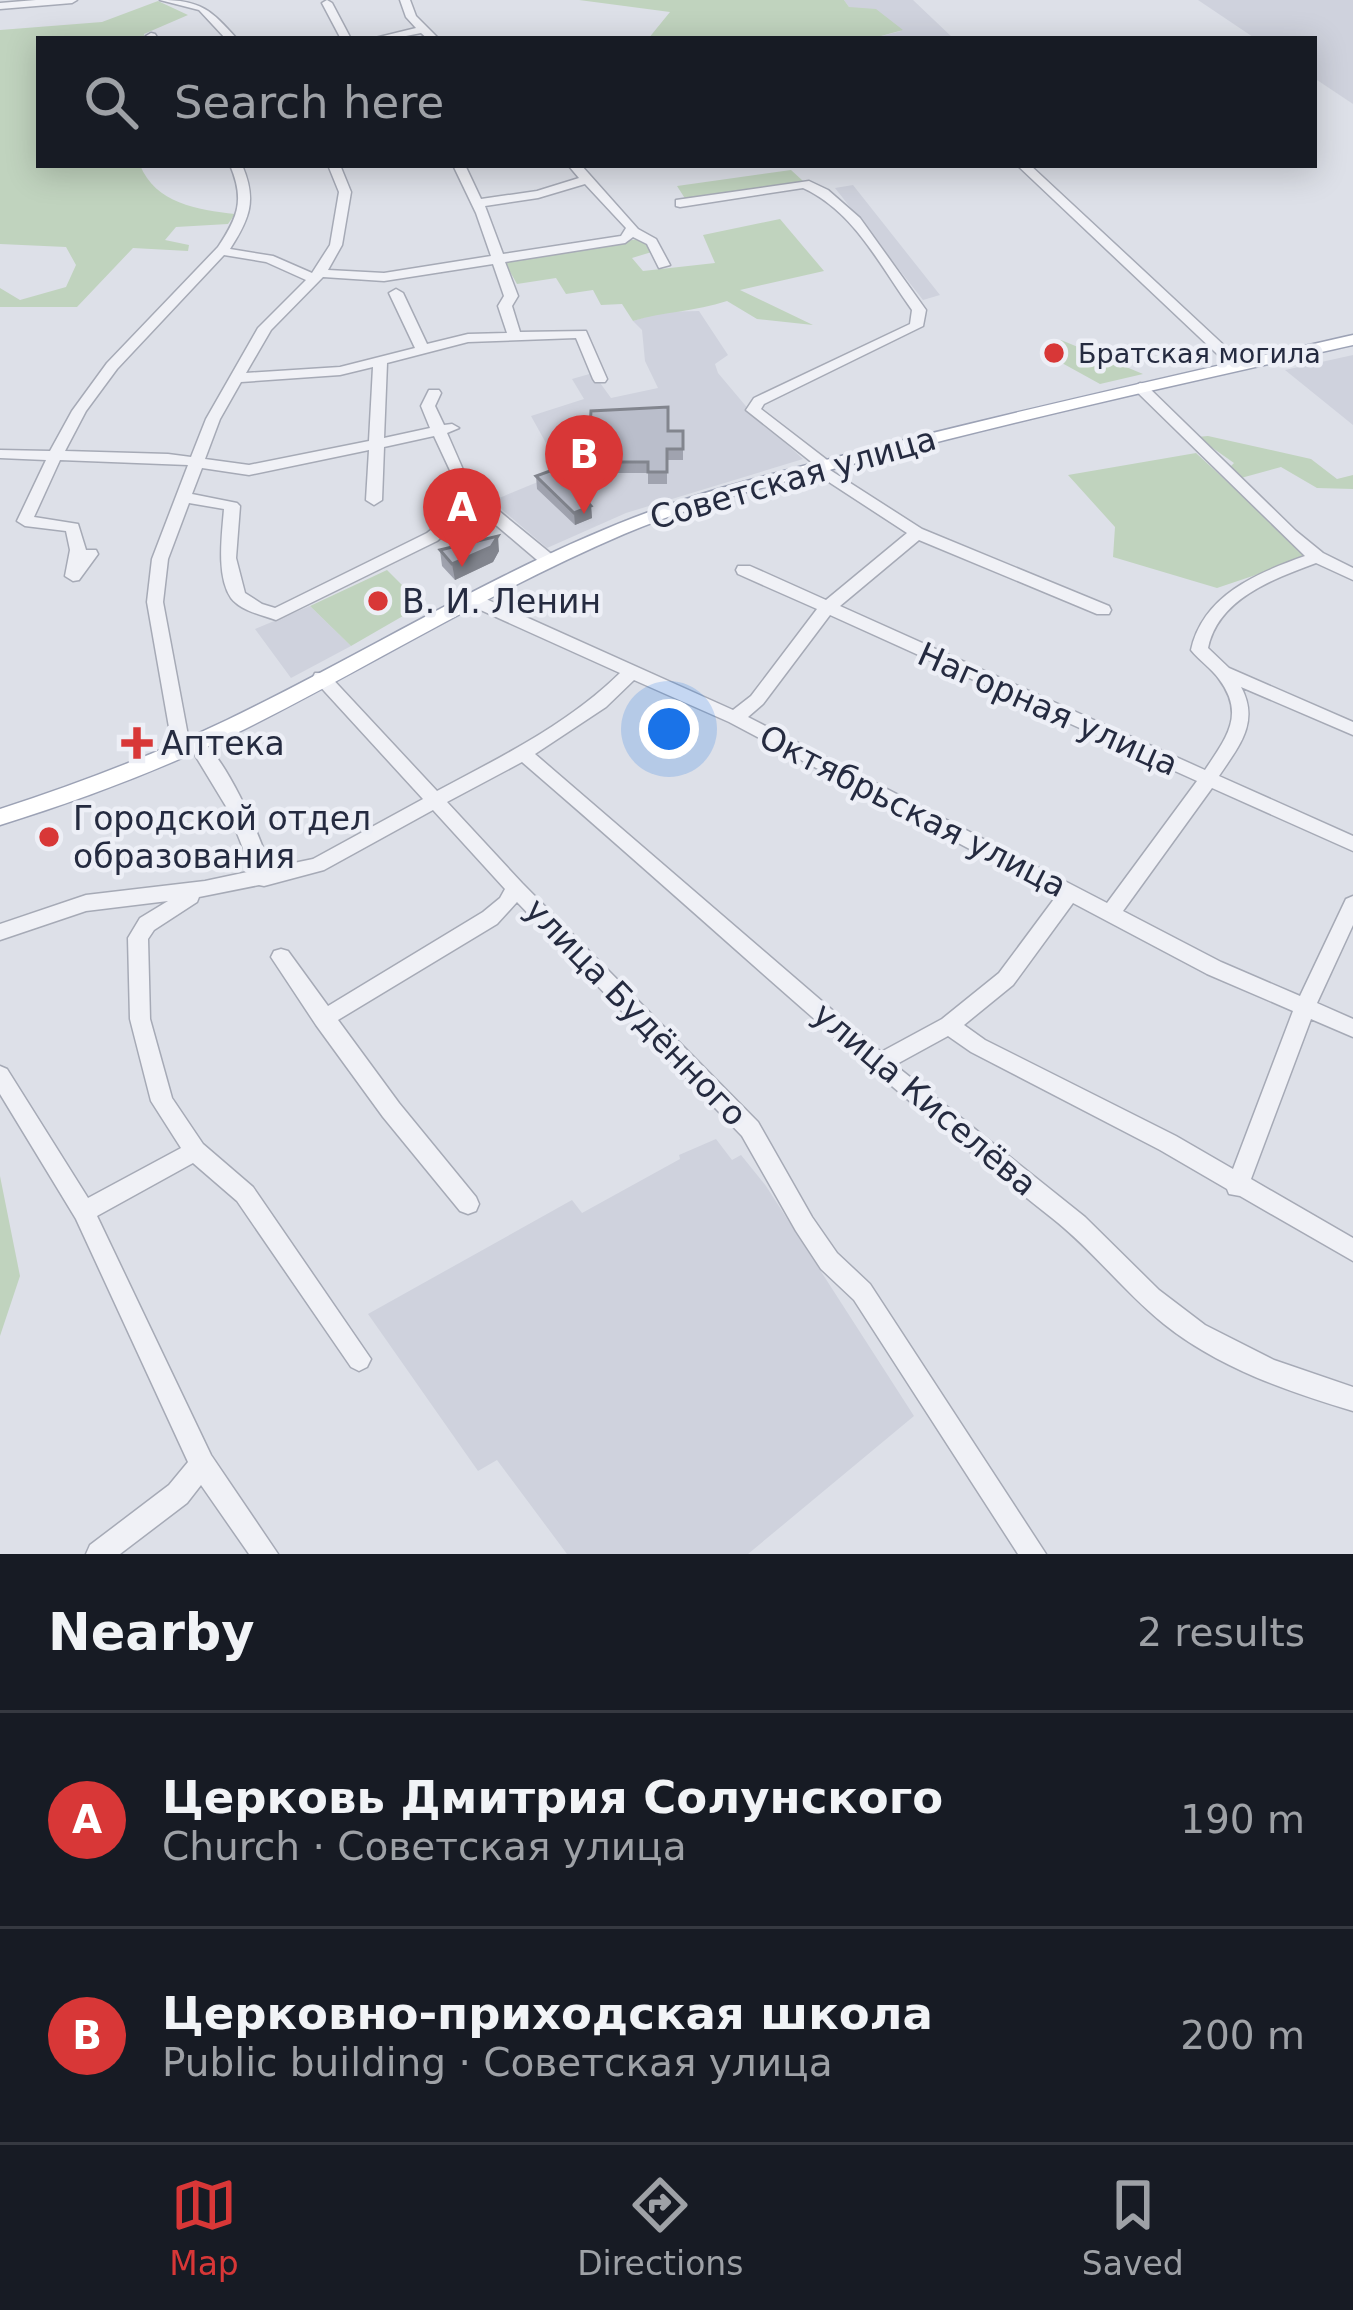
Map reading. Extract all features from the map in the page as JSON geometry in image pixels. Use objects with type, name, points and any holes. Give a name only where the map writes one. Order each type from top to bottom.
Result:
[{"type":"main road","name":"Советская улица","points":[[0,817],[101,786],[190,746],[471,599],[635,523],[822,467],[1140,387],[1353,340]]},
{"type":"street","points":[[0,6],[72,0]]},
{"type":"street","points":[[165,0],[202,8],[229,36]]},
{"type":"street","points":[[405,0],[411,16],[429,34]]},
{"type":"street","points":[[326,3],[344,36]]},
{"type":"street","points":[[90,554],[73,576],[77,550],[73,527],[25,521],[64,434],[113,365],[220,251],[244,208],[245,190],[237,168]]},
{"type":"street","points":[[264,879],[254,843],[232,796],[190,746],[154,602],[160,559],[213,418],[266,328],[317,276],[336,245],[345,192],[335,168]]},
{"type":"street","points":[[460,168],[478,203],[511,296],[505,306],[514,334]]},
{"type":"street","points":[[577,168],[632,231],[652,242],[664,265]]},
{"type":"street","points":[[1026,168],[1238,366]]},
{"type":"street","points":[[478,203],[538,194],[588,178]]},
{"type":"street","points":[[680,203],[805,184],[820,189],[858,225],[919,310],[916,326],[759,401],[753,410],[822,467],[917,533],[1103,610]]},
{"type":"street","points":[[220,251],[269,259],[317,276],[385,277],[625,239],[632,231]]},
{"type":"street","points":[[396,293],[423,350]]},
{"type":"street","points":[[236,377],[309,375],[468,338],[581,334],[600,379]]},
{"type":"street","points":[[374,500],[380,362]]},
{"type":"street","points":[[1140,387],[1317,557],[1353,575]]},
{"type":"street","points":[[434,393],[428,406],[446,428],[469,496],[549,561]]},
{"type":"street","points":[[0,454],[197,462],[248,470],[280,467],[446,428]]},
{"type":"street","points":[[184,497],[232,506],[228,558],[238,596],[276,614],[432,538],[454,519],[469,496]]},
{"type":"street","points":[[735,718],[757,700],[825,610],[917,533]]},
{"type":"street","points":[[1111,912],[1206,781],[1242,720],[1240,701],[1223,672],[1199,650],[1206,625],[1252,582],[1317,557]]},
{"type":"street","name":"Нагорная улица","points":[[744,570],[1353,844]]},
{"type":"street","name":"Октябрьская улица","points":[[471,599],[735,718],[1070,892],[1304,1009],[1353,1028]]},
{"type":"street","points":[[0,932],[86,903],[206,889],[317,865],[523,753],[600,703],[634,670]]},
{"type":"street","points":[[1223,672],[1353,729]]},
{"type":"street","name":"улица Будённого","points":[[321,677],[515,888],[755,1136],[804,1224],[829,1261],[862,1292],[1033,1554]]},
{"type":"street","name":"улица Киселёва","points":[[523,753],[880,1063],[1070,1218],[1152,1299],[1201,1338],[1235,1358],[1353,1399]]},
{"type":"street","points":[[323,1019],[490,917],[507,903],[515,888]]},
{"type":"street","points":[[206,889],[147,924],[138,938],[135,964],[151,1071],[162,1101],[195,1151],[245,1194],[359,1359]]},
{"type":"street","points":[[880,1063],[949,1024],[1006,979],[1070,892]]},
{"type":"street","points":[[1237,1186],[1304,1009],[1353,904]]},
{"type":"street","points":[[281,957],[323,1019],[468,1204]]},
{"type":"street","points":[[949,1024],[978,1046],[1168,1143],[1353,1250]]},
{"type":"street","points":[[0,1075],[84,1212],[202,1464],[265,1554]]},
{"type":"street","points":[[84,1212],[195,1151]]},
{"type":"street","points":[[99,1554],[178,1494],[202,1464]]},
{"type":"shaded area","points":[[844,0],[913,0],[951,36],[882,36],[901,31],[849,7]]},
{"type":"shaded area","points":[[1198,0],[1353,0],[1353,104],[1317,80],[1317,36],[1252,36]]},
{"type":"shaded area","points":[[853,185],[940,295],[923,300],[835,188]]},
{"type":"shaded area","points":[[699,311],[728,355],[715,364],[718,373],[750,411],[803,459],[626,513],[547,548],[492,501],[562,472],[531,416],[584,399],[572,379],[593,373],[611,398],[658,388],[645,361],[642,330],[633,321],[661,312]]},
{"type":"shaded area","points":[[1353,355],[1353,425],[1285,370]]},
{"type":"shaded area","points":[[310,606],[351,646],[291,678],[255,629]]},
{"type":"shaded area","points":[[716,1139],[732,1160],[741,1155],[766,1186],[914,1416],[748,1554],[567,1554],[497,1460],[478,1471],[368,1314],[572,1200],[582,1213],[680,1159],[679,1155]]},
{"type":"green space","points":[[579,0],[844,0],[849,7],[876,9],[903,30],[881,36],[650,36],[670,12]]},
{"type":"green space","points":[[158,1],[188,15],[144,36],[36,36],[36,168],[142,168],[156,188],[179,202],[235,214],[228,224],[176,227],[165,240],[189,245],[188,251],[133,248],[77,307],[0,307],[0,288],[20,300],[66,287],[76,265],[66,247],[0,244],[0,30],[102,22]]},
{"type":"green space","points":[[791,170],[803,181],[686,200],[677,186]]},
{"type":"green space","points":[[780,219],[824,271],[740,290],[813,325],[757,319],[727,301],[633,321],[622,304],[601,305],[593,290],[566,294],[556,278],[517,284],[505,263],[643,238],[655,251],[632,258],[643,271],[715,263],[703,235]]},
{"type":"green space","points":[[1061,340],[1143,374],[1100,384],[1042,352]]},
{"type":"green space","points":[[1197,437],[1311,459],[1337,479],[1353,475],[1353,489],[1317,488],[1281,467],[1241,478],[1229,468],[1234,463]]},
{"type":"green space","points":[[1196,453],[1309,557],[1217,588],[1113,557],[1115,527],[1068,475]]},
{"type":"green space","points":[[387,570],[422,605],[351,646],[310,606]]},
{"type":"green space","points":[[0,1176],[20,1276],[0,1336]]},
{"type":"building","points":[[668,407],[668,431],[683,431],[683,449],[667,449],[667,472],[648,472],[648,462],[582,462],[583,447],[589,447],[591,411]]},
{"type":"building","points":[[558,468],[591,506],[574,513],[536,476]]},
{"type":"building","points":[[498,536],[491,547],[452,564],[440,550]]},
{"type":"place","name":"Братская могила","points":[[1054,353]]},
{"type":"place","name":"Церковно-приходская школа","points":[[584,514]]},
{"type":"place","name":"Церковь Дмитрия Солунского","points":[[462,567]]},
{"type":"place","name":"В. И. Ленин","points":[[378,601]]},
{"type":"place","name":"Аптека","points":[[137,743]]},
{"type":"place","name":"Городской отдел образования","points":[[49,837]]}]
